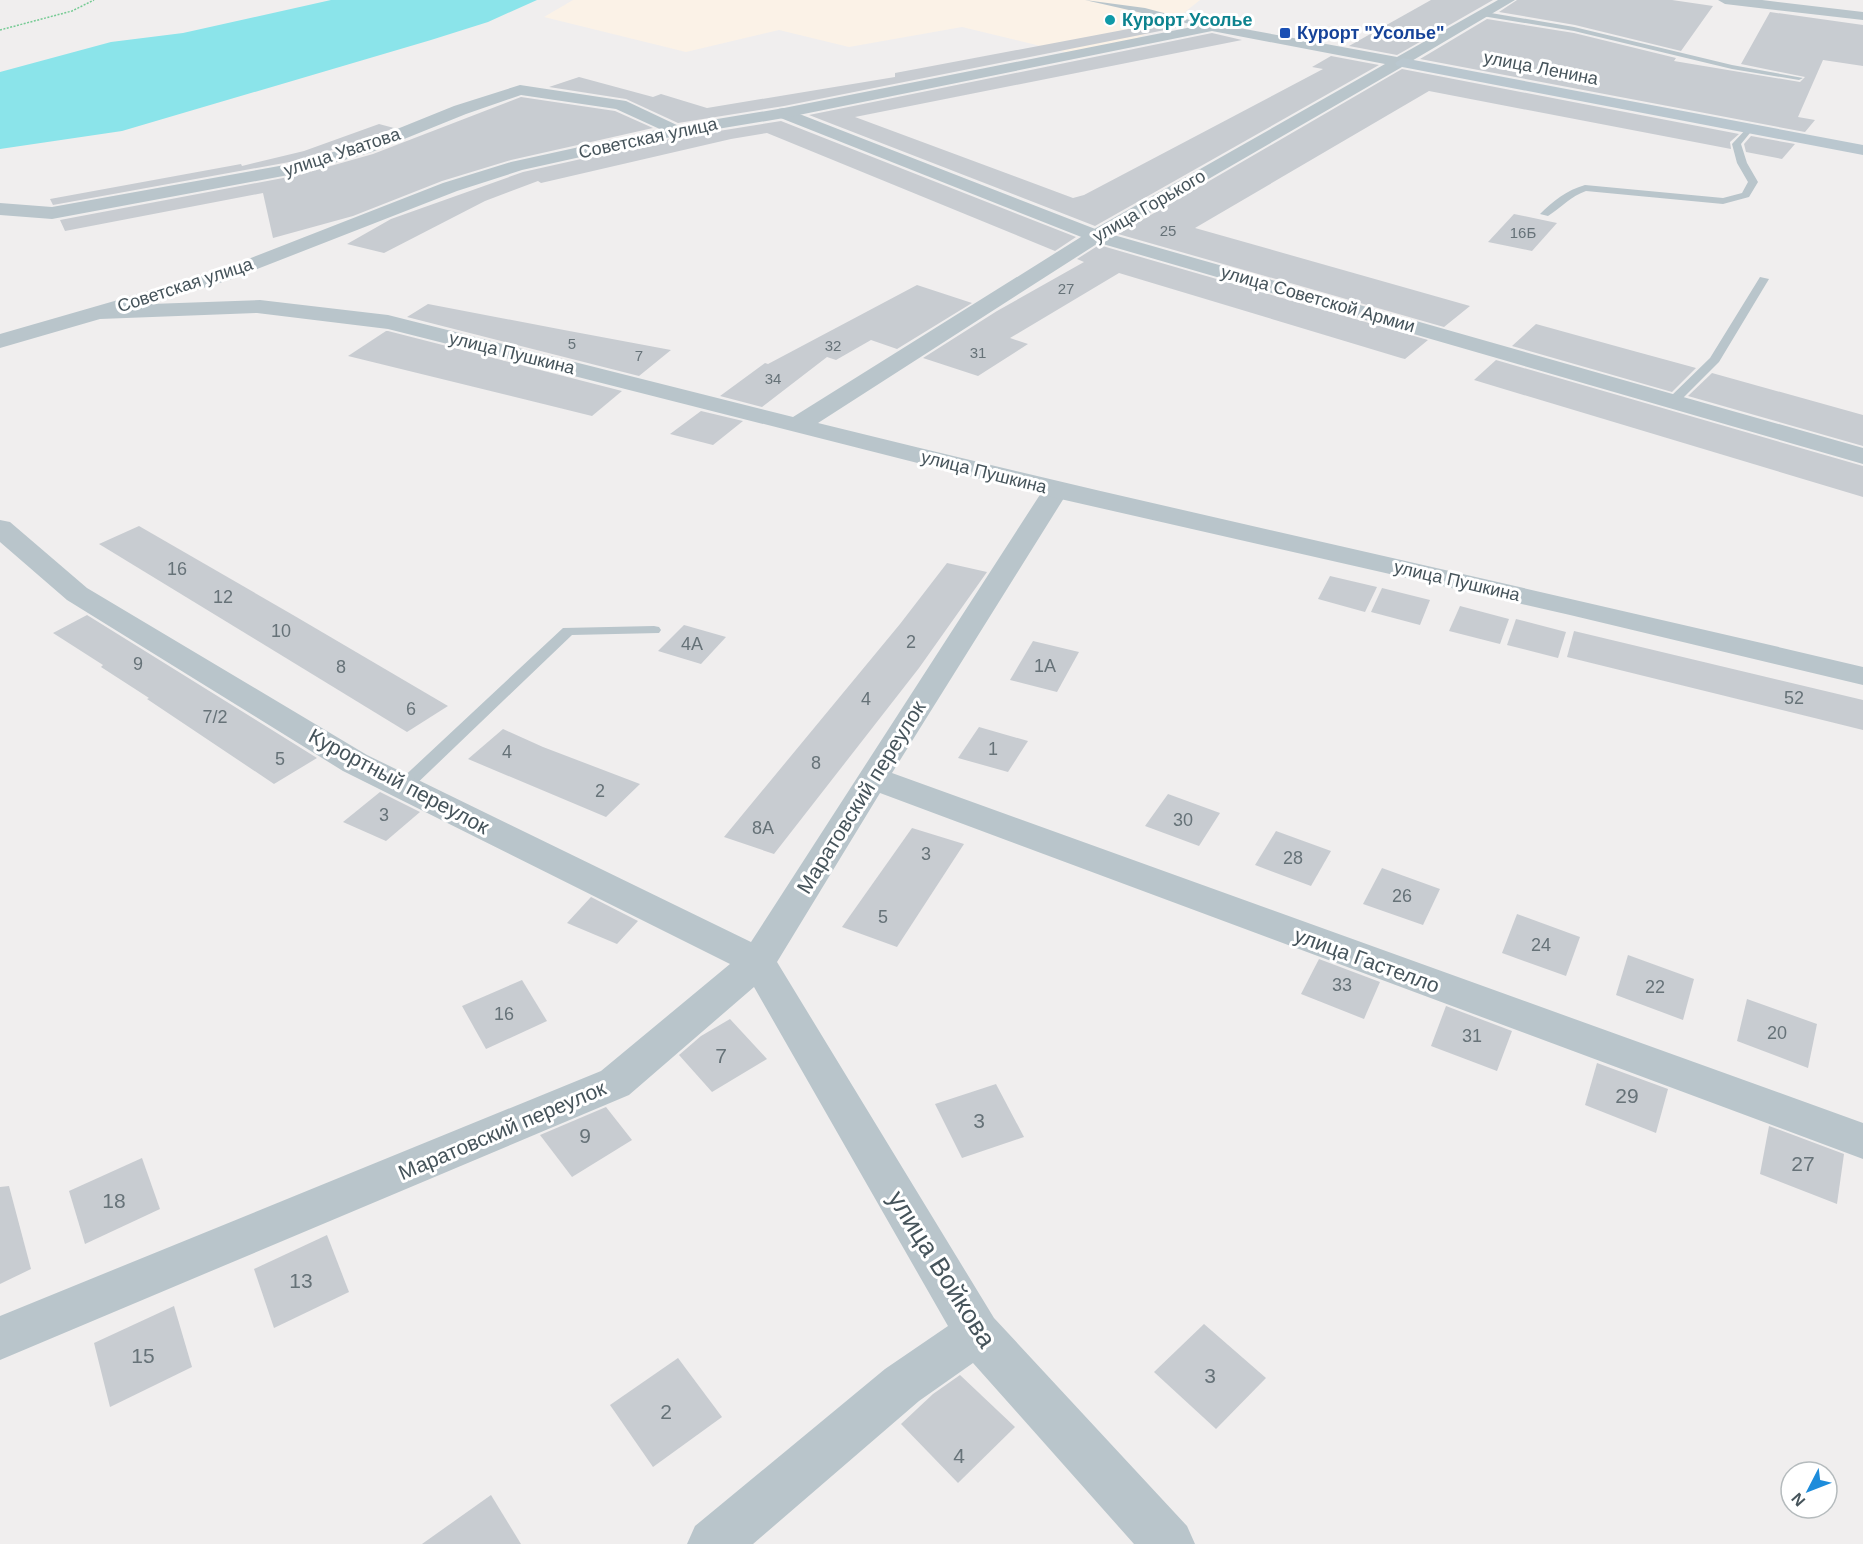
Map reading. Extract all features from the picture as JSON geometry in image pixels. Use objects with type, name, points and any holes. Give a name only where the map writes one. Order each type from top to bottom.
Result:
[{"type":"main road","name":"улица Ленина","points":[[1403,63],[1863,150]]},
{"type":"street","name":"улица Горького","points":[[797,425],[1096,236],[1403,63],[1508,0]]},
{"type":"street","points":[[1725,0],[1863,14]]},
{"type":"street","points":[[1798,0],[1825,11]]},
{"type":"street","name":"улица Ленина","points":[[1212,27],[1403,63]]},
{"type":"street","name":"Советская улица","points":[[100,312],[222,276],[450,187],[517,166],[675,130],[784,113],[1212,27]]},
{"type":"street","name":"улица Уватова","points":[[0,209],[52,213],[299,168],[366,148],[460,110],[520,90],[620,105],[675,130]]},
{"type":"street","name":"улица Советской Армии","points":[[784,113],[1096,236],[1863,456]]},
{"type":"street","name":"улица Пушкина","points":[[100,312],[256,306],[388,322],[1056,490],[1570,606],[1863,676]]},
{"type":"street","points":[[0,341],[100,312]]},
{"type":"street","name":"Маратовский переулок","points":[[0,1338],[615,1083],[758,962],[872,778],[1056,490]]},
{"type":"street","name":"Курортный переулок","points":[[0,528],[77,594],[355,763],[758,962]]},
{"type":"street","name":"улица Гастелло","points":[[872,778],[1863,1141]]},
{"type":"street","name":"улица Войкова","points":[[758,962],[977,1333],[1169,1544]]},
{"type":"street","points":[[713,1544],[902,1385],[977,1333]]},
{"type":"lane","points":[[1089,0],[1144,10],[1212,27]]},
{"type":"lane","points":[[1485,14],[1574,29],[1732,67],[1799,78]]},
{"type":"lane","points":[[1545,214],[1563,202],[1568,194],[1585,188],[1723,201],[1746,195],[1753,182],[1742,163],[1736,144],[1750,128]]},
{"type":"lane","points":[[1674,401],[1715,360],[1764,279]]},
{"type":"lane","points":[[403,786],[568,631],[654,630]]},
{"type":"path","points":[[0,30],[72,11],[94,0]]},
{"type":"shaded area","name":"Курорт Усолье","points":[[573,0],[1200,0],[1171,23],[1135,39],[1069,53],[962,27],[849,47],[779,30],[686,52],[544,17]]},
{"type":"water","points":[[331,0],[537,0],[488,22],[431,40],[122,131],[0,149],[0,72],[111,42],[183,33]]},
{"type":"building","points":[[1431,0],[1493,0],[1397,55],[1349,46]]},
{"type":"building","points":[[1517,0],[1672,0],[1713,6],[1681,51],[1575,25],[1499,12]]},
{"type":"building","points":[[1770,12],[1863,25],[1863,66],[1823,60],[1798,117],[1815,120],[1805,132],[1420,59],[1487,19],[1574,33],[1676,58],[1674,61],[1800,82],[1805,77],[1741,64]]},
{"type":"building","points":[[1160,23],[1180,27],[784,106],[678,123],[626,99],[549,87],[579,77],[653,97],[661,94],[707,108],[895,77],[895,73]]},
{"type":"building","points":[[1212,33],[1242,40],[855,117],[1073,198],[1084,195],[1323,69],[1312,67],[1331,56],[1379,65],[1095,226],[809,115]]},
{"type":"building","points":[[1402,69],[1739,134],[1730,142],[1731,149],[1429,91],[1195,228],[1470,306],[1444,327],[1118,234]]},
{"type":"building","points":[[521,97],[615,111],[653,128],[511,160],[442,181],[353,216],[273,238],[263,193],[65,231],[60,220],[299,175],[373,154]]},
{"type":"building","points":[[781,121],[1076,237],[1055,251],[767,133],[731,139],[541,183],[538,181],[485,201],[384,253],[347,244],[391,219],[523,172],[675,138]]},
{"type":"building","points":[[379,124],[394,128],[359,142],[295,161],[53,205],[50,199],[241,164],[242,166],[304,151]]},
{"type":"building","points":[[1751,136],[1795,144],[1782,159],[1746,152],[1744,144]]},
{"type":"building","points":[[1514,214],[1557,223],[1532,251],[1488,242]]},
{"type":"building","points":[[1099,245],[1428,340],[1405,359],[1119,273],[1010,338],[1028,344],[978,376],[923,358],[997,311],[1084,262],[1077,259]]},
{"type":"building","points":[[917,285],[972,303],[897,349],[871,340],[836,360],[827,357],[762,407],[720,396],[765,363],[768,364]]},
{"type":"building","points":[[428,304],[671,350],[639,376],[407,317]]},
{"type":"building","points":[[1536,324],[1696,368],[1672,392],[1512,346]]},
{"type":"building","points":[[386,331],[622,391],[592,416],[348,356]]},
{"type":"building","points":[[1496,360],[1863,466],[1863,497],[1474,380]]},
{"type":"building","points":[[1712,373],[1863,415],[1863,446],[1688,396]]},
{"type":"building","points":[[701,411],[743,421],[713,445],[670,434]]},
{"type":"building","points":[[139,526],[448,706],[407,732],[99,544]]},
{"type":"building","points":[[947,563],[987,572],[919,668],[774,854],[724,837],[900,624]]},
{"type":"building","points":[[1330,576],[1377,587],[1365,612],[1318,599]]},
{"type":"building","points":[[1382,588],[1430,600],[1420,625],[1371,612]]},
{"type":"building","points":[[1460,606],[1509,619],[1500,644],[1449,631]]},
{"type":"building","points":[[87,615],[317,758],[274,784],[53,633]]},
{"type":"building","points":[[1516,619],[1566,632],[1558,658],[1507,645]]},
{"type":"building","points":[[684,625],[726,637],[701,664],[658,651]]},
{"type":"building","points":[[1574,631],[1863,700],[1863,730],[1567,657]]},
{"type":"building","points":[[1033,641],[1079,652],[1057,692],[1010,680]]},
{"type":"building","points":[[979,727],[1028,741],[1008,772],[958,758]]},
{"type":"building","points":[[503,729],[543,747],[640,784],[606,817],[468,759]]},
{"type":"building","points":[[380,792],[420,812],[386,841],[343,822]]},
{"type":"building","points":[[1168,794],[1220,813],[1199,846],[1145,826]]},
{"type":"building","points":[[912,828],[964,844],[897,947],[842,927]]},
{"type":"building","points":[[1276,831],[1331,851],[1311,886],[1255,865]]},
{"type":"building","points":[[1382,868],[1440,889],[1423,925],[1363,904]]},
{"type":"building","points":[[591,897],[638,921],[617,944],[567,923]]},
{"type":"building","points":[[1517,914],[1580,937],[1566,976],[1502,953]]},
{"type":"building","points":[[1628,955],[1694,979],[1683,1020],[1616,995]]},
{"type":"building","points":[[1319,959],[1380,982],[1364,1019],[1301,994]]},
{"type":"building","points":[[522,980],[547,1021],[486,1049],[462,1006]]},
{"type":"building","points":[[1747,999],[1817,1024],[1808,1068],[1737,1041]]},
{"type":"building","points":[[1446,1006],[1512,1031],[1497,1071],[1431,1046]]},
{"type":"building","points":[[730,1019],[767,1059],[712,1092],[679,1055],[701,1036]]},
{"type":"building","points":[[1597,1063],[1668,1089],[1656,1133],[1585,1105]]},
{"type":"building","points":[[996,1084],[1024,1137],[962,1158],[935,1104]]},
{"type":"building","points":[[606,1107],[632,1140],[572,1177],[540,1135]]},
{"type":"building","points":[[1769,1126],[1844,1154],[1837,1204],[1760,1174]]},
{"type":"building","points":[[142,1158],[160,1209],[85,1244],[69,1191]]},
{"type":"building","points":[[9,1186],[31,1269],[0,1284],[0,1187]]},
{"type":"building","points":[[327,1235],[349,1292],[274,1328],[254,1269]]},
{"type":"building","points":[[174,1306],[192,1367],[110,1407],[94,1343]]},
{"type":"building","points":[[1204,1324],[1266,1378],[1216,1429],[1154,1372]]},
{"type":"building","points":[[678,1358],[722,1417],[653,1467],[610,1405]]},
{"type":"building","points":[[960,1375],[1015,1427],[958,1483],[901,1424],[933,1394]]},
{"type":"building","points":[[491,1495],[521,1544],[422,1544]]},
{"type":"place","name":"Курорт Усолье","points":[[1110,20]]},
{"type":"place","name":"Курорт \"Усолье\"","points":[[1285,33]]}]
